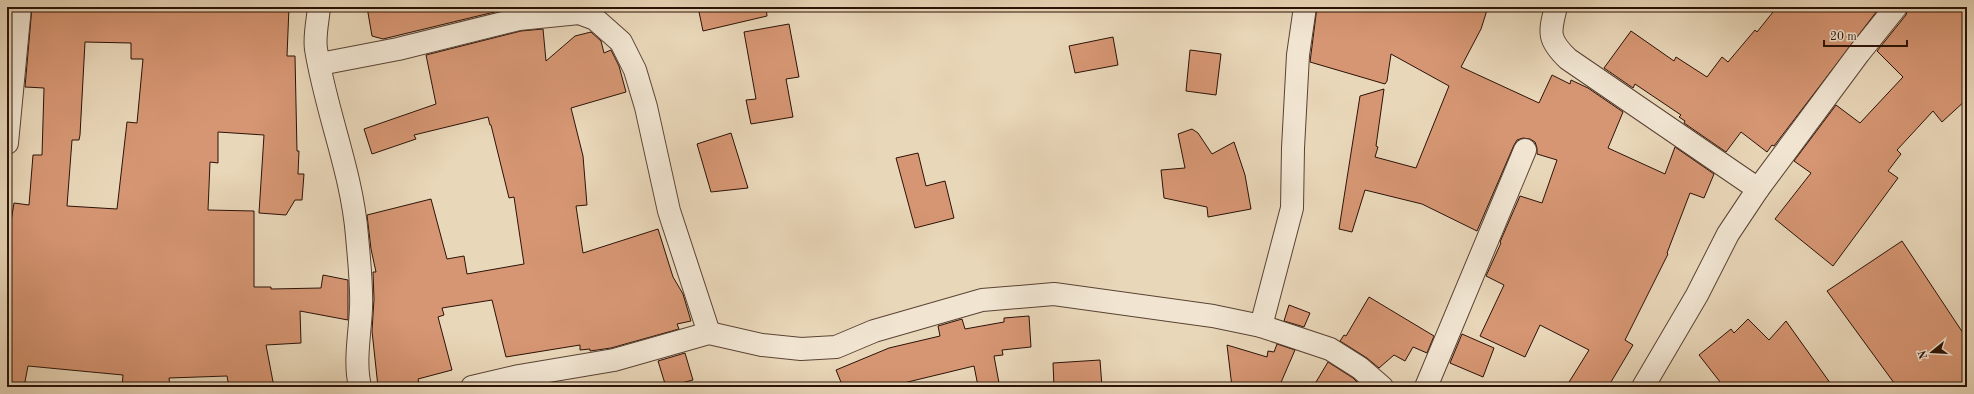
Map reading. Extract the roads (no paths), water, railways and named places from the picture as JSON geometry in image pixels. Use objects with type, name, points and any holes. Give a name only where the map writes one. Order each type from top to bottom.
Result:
[{"type":"street","points":[[7,143],[10,77],[20,7]]},
{"type":"street","points":[[319,7],[316,48],[323,85],[351,192],[357,235],[362,306],[357,365],[360,387]]},
{"type":"street","points":[[1261,326],[1292,208],[1293,148],[1298,55],[1305,7]]},
{"type":"street","points":[[1556,7],[1551,37],[1557,48],[1568,58],[1758,189]]},
{"type":"street","points":[[1647,386],[1698,295],[1728,234],[1758,189],[1859,53],[1896,7]]},
{"type":"street","points":[[320,64],[398,49],[518,19],[580,13],[596,19],[620,42],[635,70],[646,107],[669,211],[709,333]]},
{"type":"street","points":[[1426,387],[1525,150]]},
{"type":"street","points":[[472,387],[519,376],[614,360],[709,333],[762,346],[807,349],[836,348],[874,331],[982,300],[1054,294],[1213,316],[1261,326],[1330,349],[1360,368],[1382,387]]}]
